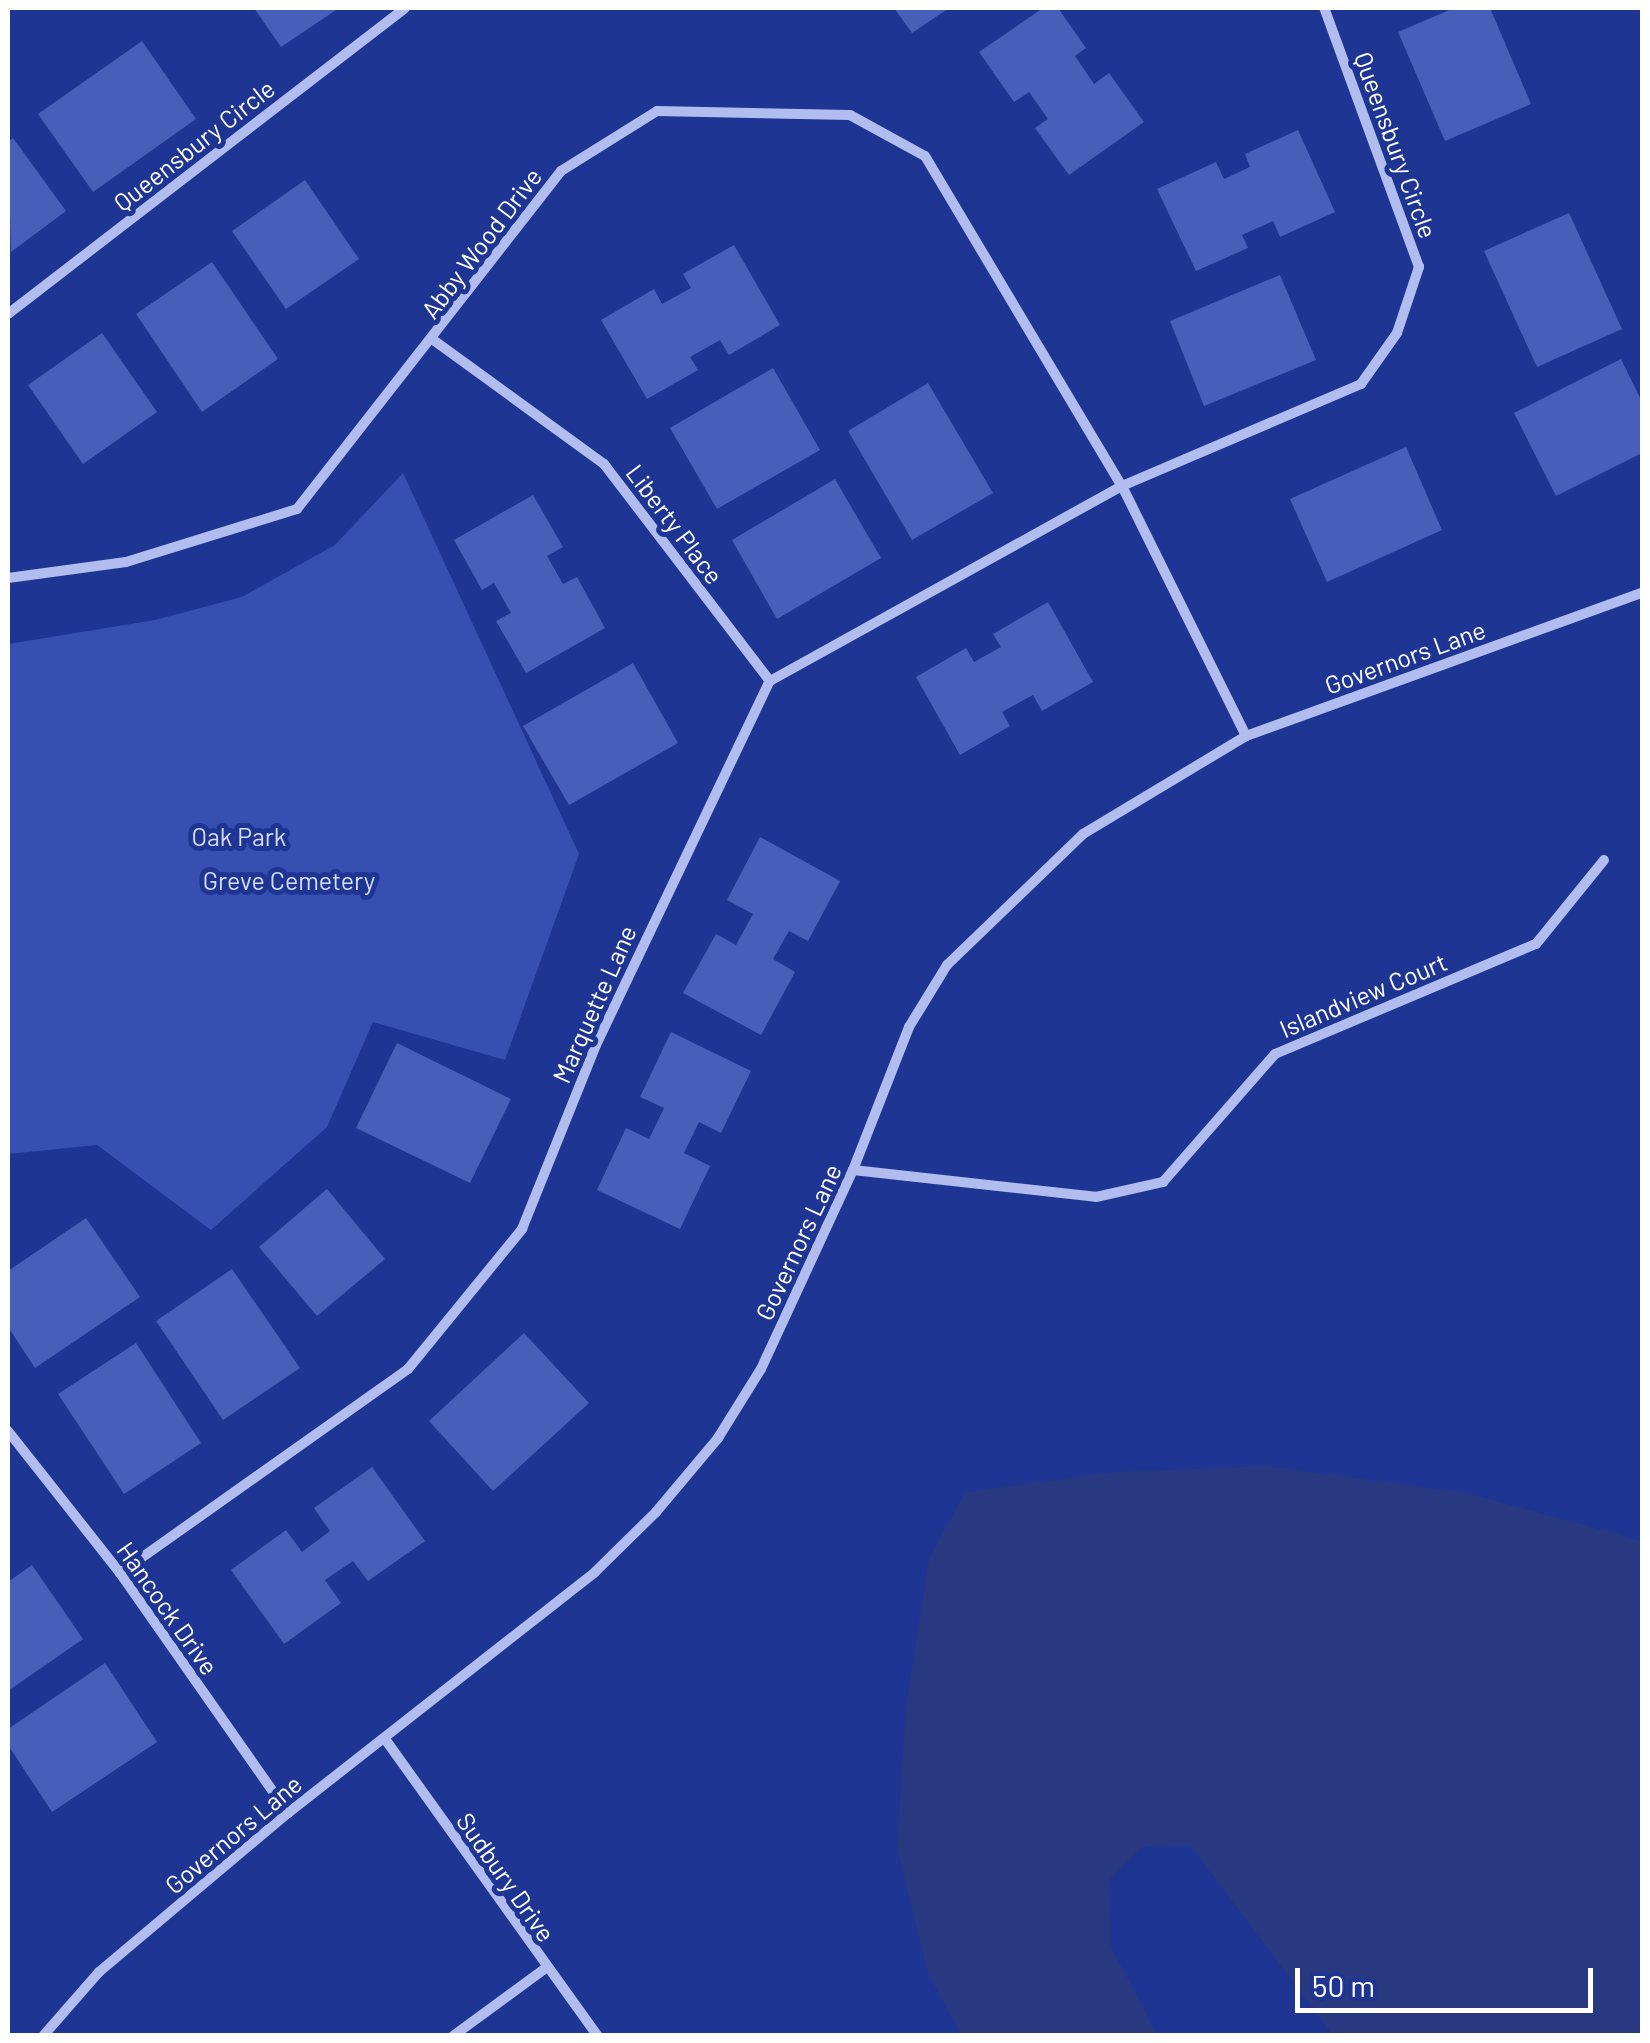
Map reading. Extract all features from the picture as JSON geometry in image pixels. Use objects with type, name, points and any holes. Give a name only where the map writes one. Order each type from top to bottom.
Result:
[{"type":"street","name":"Queensbury Circle","points":[[8,314],[405,8]]},
{"type":"street","name":"Queensbury Circle","points":[[1122,486],[1361,384],[1398,333],[1418,267],[1324,8]]},
{"type":"street","name":"Abby Wood Drive","points":[[8,578],[126,562],[298,509],[561,171],[657,111],[850,116],[925,156],[1122,486],[1246,736]]},
{"type":"street","name":"Liberty Place","points":[[432,339],[604,464],[770,681]]},
{"type":"street","points":[[770,681],[1122,486]]},
{"type":"street","name":"Governors Lane","points":[[43,2036],[100,1972],[288,1813],[595,1572],[718,1438],[761,1369],[853,1170],[909,1027],[947,966],[1083,834],[1246,736],[1642,593]]},
{"type":"street","name":"Marquette Lane","points":[[120,1573],[408,1368],[522,1229],[619,993],[770,681]]},
{"type":"street","name":"Islandview Court","points":[[853,1170],[1096,1197],[1163,1182],[1275,1054],[1536,944],[1604,860]]},
{"type":"street","name":"Hancock Drive","points":[[8,1431],[120,1573],[288,1813]]},
{"type":"street","name":"Sudbury Drive","points":[[385,1739],[598,2036]]},
{"type":"street","points":[[452,2036],[546,1968]]},
{"type":"green space","name":"Oak Park","points":[[403,473],[579,854],[505,1060],[373,1022],[327,1127],[211,1230],[97,1145],[8,1154],[8,644],[155,620],[242,597],[335,545]]},
{"type":"shaded area","points":[[1266,1466],[1467,1493],[1642,1541],[1642,2035],[1333,2035],[1190,1845],[1142,1847],[1109,1880],[1111,1947],[1157,2035],[961,2035],[928,1973],[897,1847],[906,1707],[929,1559],[965,1492],[1115,1472]]},
{"type":"building","points":[[254,8],[339,8],[281,47]]},
{"type":"building","points":[[894,8],[949,8],[912,33]]},
{"type":"building","points":[[1043,8],[1058,8],[1086,48],[1075,56],[1094,84],[1109,73],[1144,122],[1069,175],[1035,128],[1048,119],[1029,92],[1014,102],[979,52]]},
{"type":"building","points":[[1454,8],[1490,8],[1531,104],[1445,141],[1398,32]]},
{"type":"building","points":[[142,41],[196,119],[93,192],[38,114]]},
{"type":"building","points":[[1298,130],[1335,212],[1280,237],[1273,221],[1242,235],[1248,248],[1196,271],[1157,189],[1216,162],[1224,179],[1250,167],[1245,154]]},
{"type":"building","points":[[13,138],[66,211],[11,252],[8,142]]},
{"type":"building","points":[[305,180],[359,259],[286,309],[232,231]]},
{"type":"building","points":[[1569,213],[1622,329],[1537,367],[1484,251]]},
{"type":"building","points":[[734,245],[780,325],[729,355],[720,340],[690,357],[698,370],[647,399],[601,320],[654,289],[662,304],[691,288],[683,274]]},
{"type":"building","points":[[212,262],[278,359],[202,412],[136,314]]},
{"type":"building","points":[[1280,275],[1316,360],[1204,406],[1170,321]]},
{"type":"building","points":[[102,333],[157,412],[83,464],[28,385]]},
{"type":"building","points":[[1621,359],[1642,402],[1642,453],[1556,496],[1514,413]]},
{"type":"building","points":[[773,368],[820,450],[717,509],[670,428]]},
{"type":"building","points":[[928,383],[993,493],[912,540],[848,431]]},
{"type":"building","points":[[1406,447],[1442,530],[1327,582],[1290,499]]},
{"type":"building","points":[[835,479],[881,558],[777,619],[732,540]]},
{"type":"building","points":[[533,495],[563,547],[547,556],[563,584],[577,577],[605,628],[526,673],[496,621],[511,613],[494,583],[482,590],[454,540]]},
{"type":"building","points":[[1048,602],[1093,682],[1042,711],[1033,695],[1002,712],[1010,726],[960,755],[916,677],[966,648],[974,662],[1001,647],[993,634]]},
{"type":"building","points":[[633,663],[678,743],[569,805],[523,726]]},
{"type":"building","points":[[760,837],[840,881],[808,941],[789,931],[773,959],[795,972],[761,1035],[683,993],[716,934],[736,945],[753,914],[727,900]]},
{"type":"building","points":[[671,1032],[751,1071],[721,1133],[699,1122],[684,1153],[710,1166],[680,1229],[597,1190],[626,1128],[649,1139],[664,1108],[640,1097]]},
{"type":"building","points":[[397,1043],[511,1099],[470,1183],[356,1128]]},
{"type":"building","points":[[327,1189],[385,1259],[317,1316],[259,1247]]},
{"type":"building","points":[[86,1218],[140,1297],[35,1368],[8,1327],[8,1271]]},
{"type":"building","points":[[232,1269],[300,1368],[223,1420],[156,1321]]},
{"type":"building","points":[[524,1333],[589,1403],[493,1491],[429,1421]]},
{"type":"building","points":[[136,1343],[201,1443],[124,1494],[58,1394]]},
{"type":"building","points":[[372,1467],[425,1541],[368,1581],[353,1561],[325,1580],[341,1603],[284,1644],[231,1570],[286,1530],[302,1552],[330,1531],[314,1508]]},
{"type":"building","points":[[32,1565],[83,1639],[8,1691],[8,1582]]},
{"type":"building","points":[[105,1663],[157,1742],[52,1812],[8,1745],[8,1729]]},
{"type":"park label","name":"Greve Cemetery","points":[[289,880]]}]
